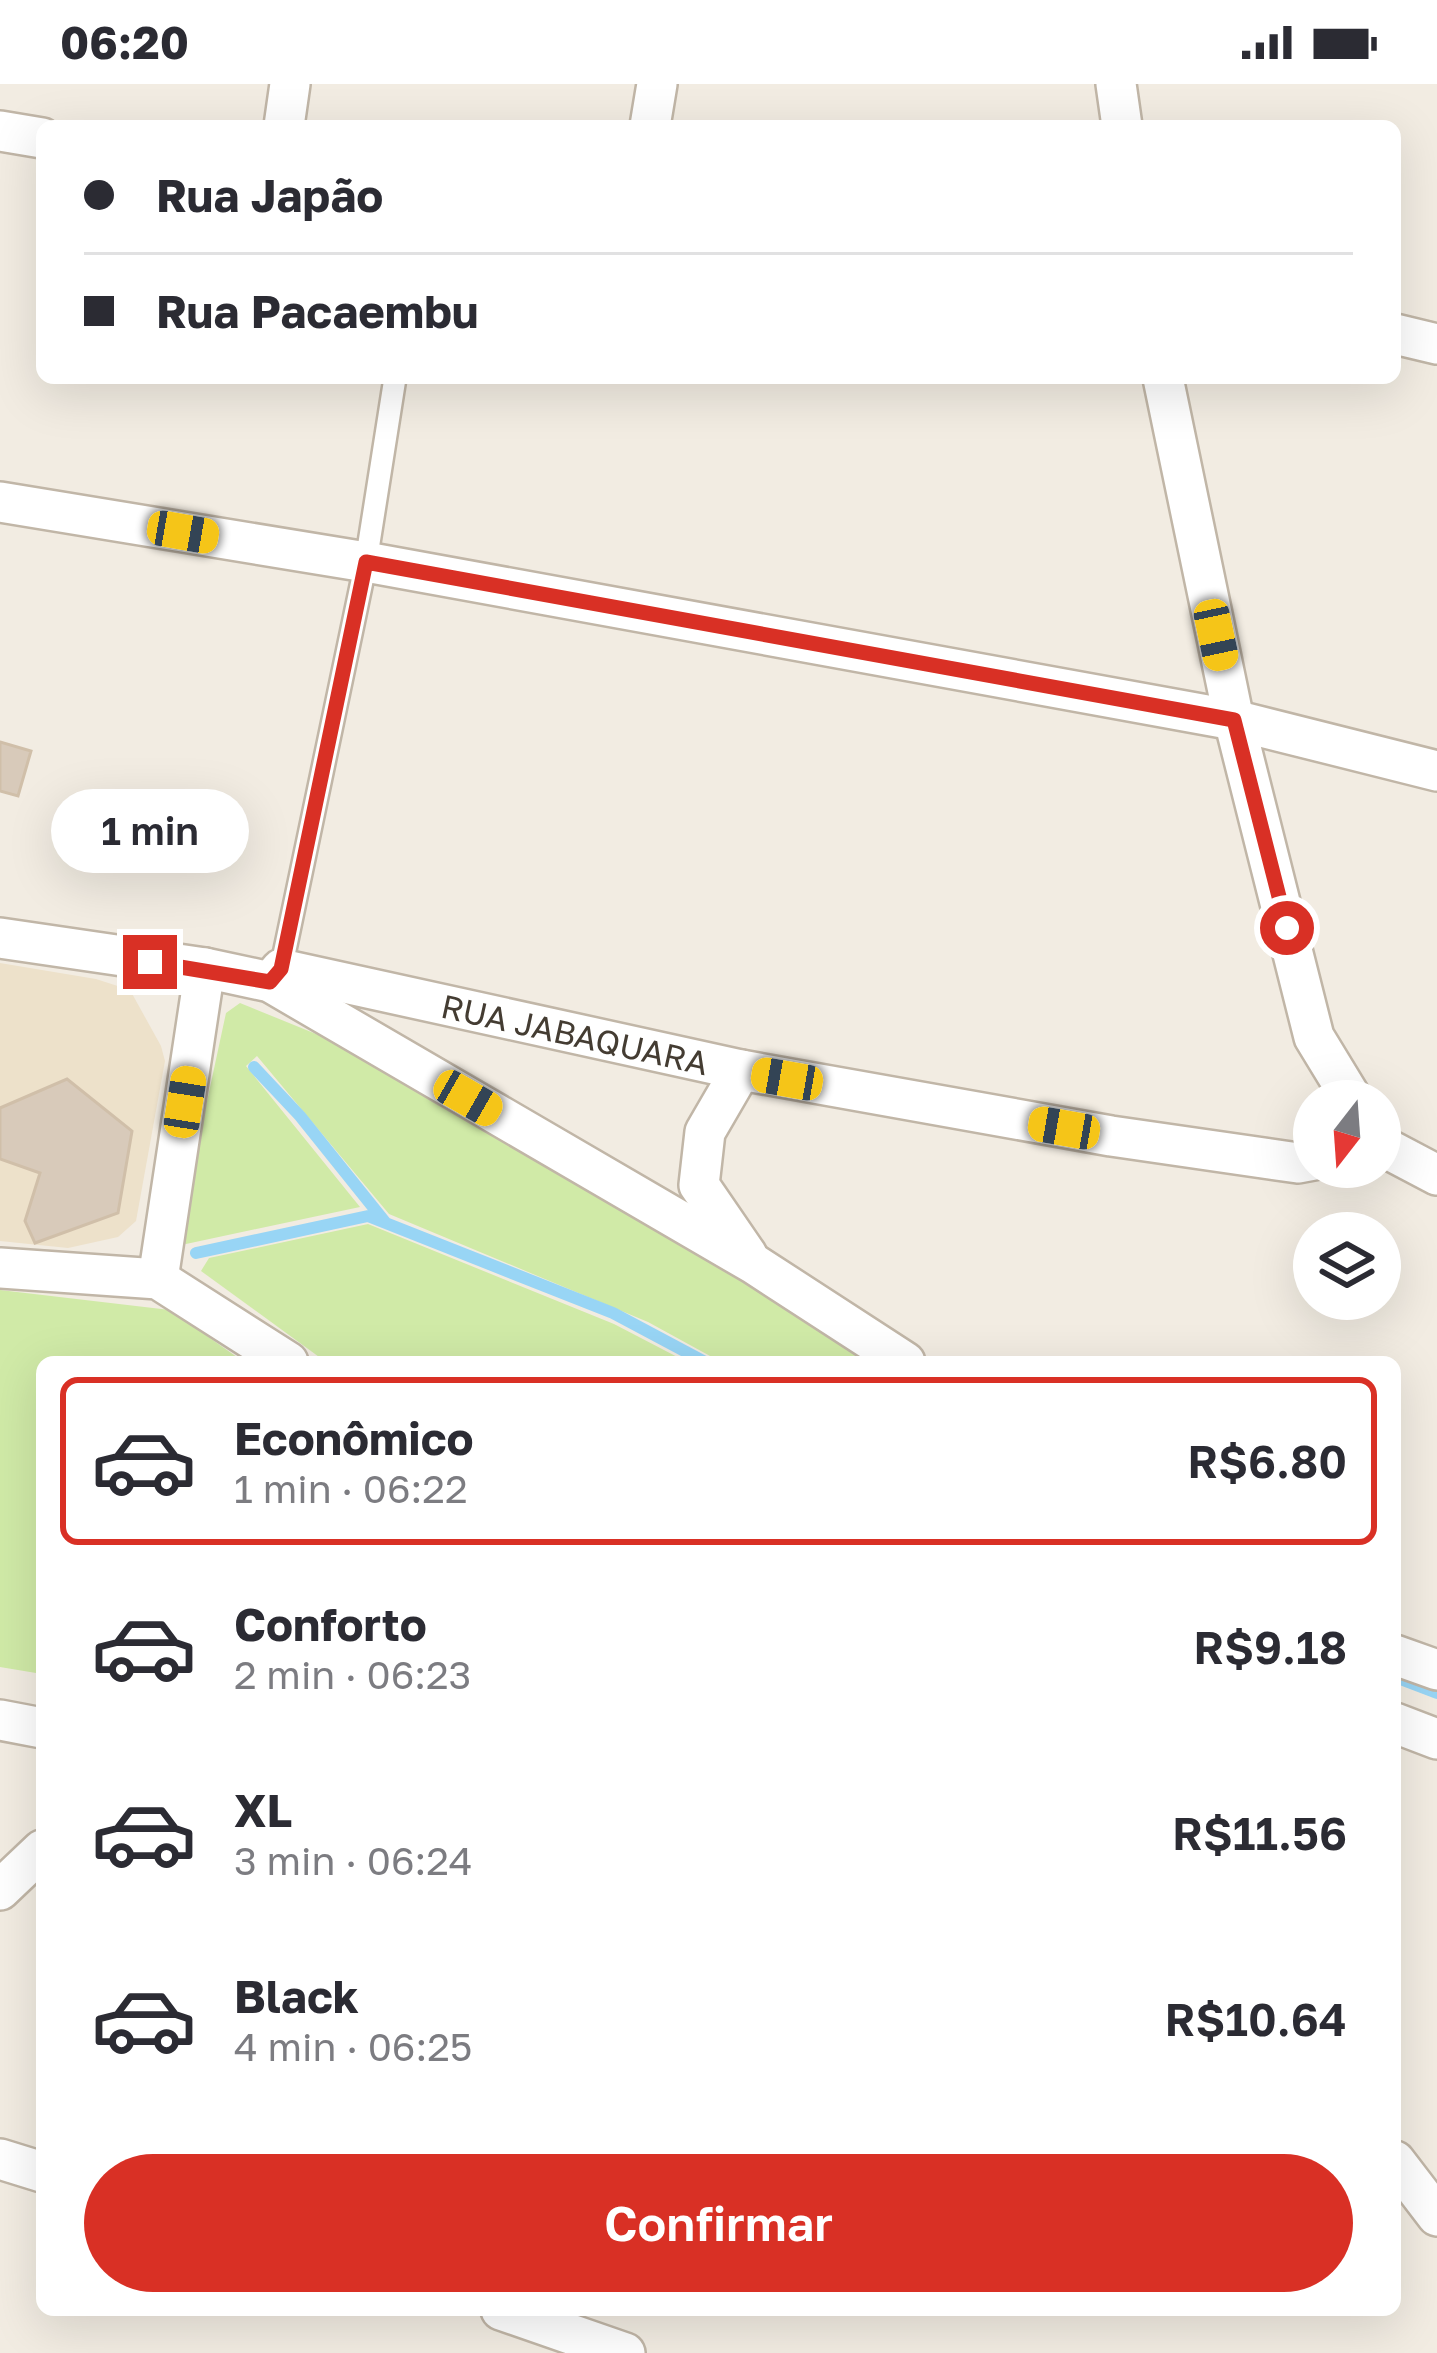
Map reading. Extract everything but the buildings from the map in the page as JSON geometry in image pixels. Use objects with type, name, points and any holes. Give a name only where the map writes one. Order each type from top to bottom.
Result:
[{"type":"street","points":[[285,120],[290,84]]},
{"type":"street","points":[[651,120],[657,84]]},
{"type":"street","points":[[1117,84],[1121,120]]},
{"type":"street","points":[[0,131],[36,137]]},
{"type":"street","points":[[1401,335],[1437,344]]},
{"type":"street","points":[[1164,384],[1234,720],[1314,1036],[1340,1080]]},
{"type":"street","points":[[0,502],[366,562],[1234,720],[1437,771]]},
{"type":"street","name":"RUA JABAQUARA","points":[[0,938],[276,976],[741,1070],[1111,1136],[1293,1161]]},
{"type":"street","points":[[158,1279],[206,968]]},
{"type":"street","points":[[276,976],[754,1264],[896,1356]]},
{"type":"street","points":[[741,1070],[705,1132],[699,1185],[754,1264]]},
{"type":"street","points":[[1401,1157],[1437,1175]]},
{"type":"street","points":[[0,1268],[158,1279],[279,1356]]},
{"type":"street","points":[[1401,1657],[1437,1670]]},
{"type":"street","points":[[0,1720],[36,1727]]},
{"type":"street","points":[[1401,1725],[1437,1739]]},
{"type":"street","points":[[0,1890],[36,1856]]},
{"type":"street","points":[[0,2159],[36,2170]]},
{"type":"street","points":[[1401,2169],[1437,2218]]},
{"type":"street","points":[[1401,2206],[1437,2218]]},
{"type":"street","points":[[518,2316],[625,2353]]},
{"type":"lane","points":[[276,976],[366,562],[394,384]]},
{"type":"shaded area","points":[[0,963],[96,979],[130,990],[161,1046],[165,1061],[136,1221],[118,1237],[68,1248],[0,1241]]},
{"type":"green space","points":[[240,1003],[348,1047],[878,1356],[710,1356],[648,1322],[389,1214],[257,1056],[246,1066],[360,1207],[186,1244],[177,1241],[226,1013]]},
{"type":"green space","points":[[368,1224],[614,1324],[675,1356],[318,1356],[201,1271],[209,1258]]},
{"type":"green space","points":[[0,1290],[170,1310],[235,1356],[36,1356],[36,1673],[0,1667]]},
{"type":"waterway","points":[[254,1067],[385,1222]]},
{"type":"waterway","points":[[196,1253],[368,1216],[613,1313],[694,1356]]},
{"type":"waterway","points":[[1401,1679],[1437,1693]]},
{"type":"route","points":[[150,962],[270,982],[281,969],[366,562],[1234,720],[1287,928]]}]
